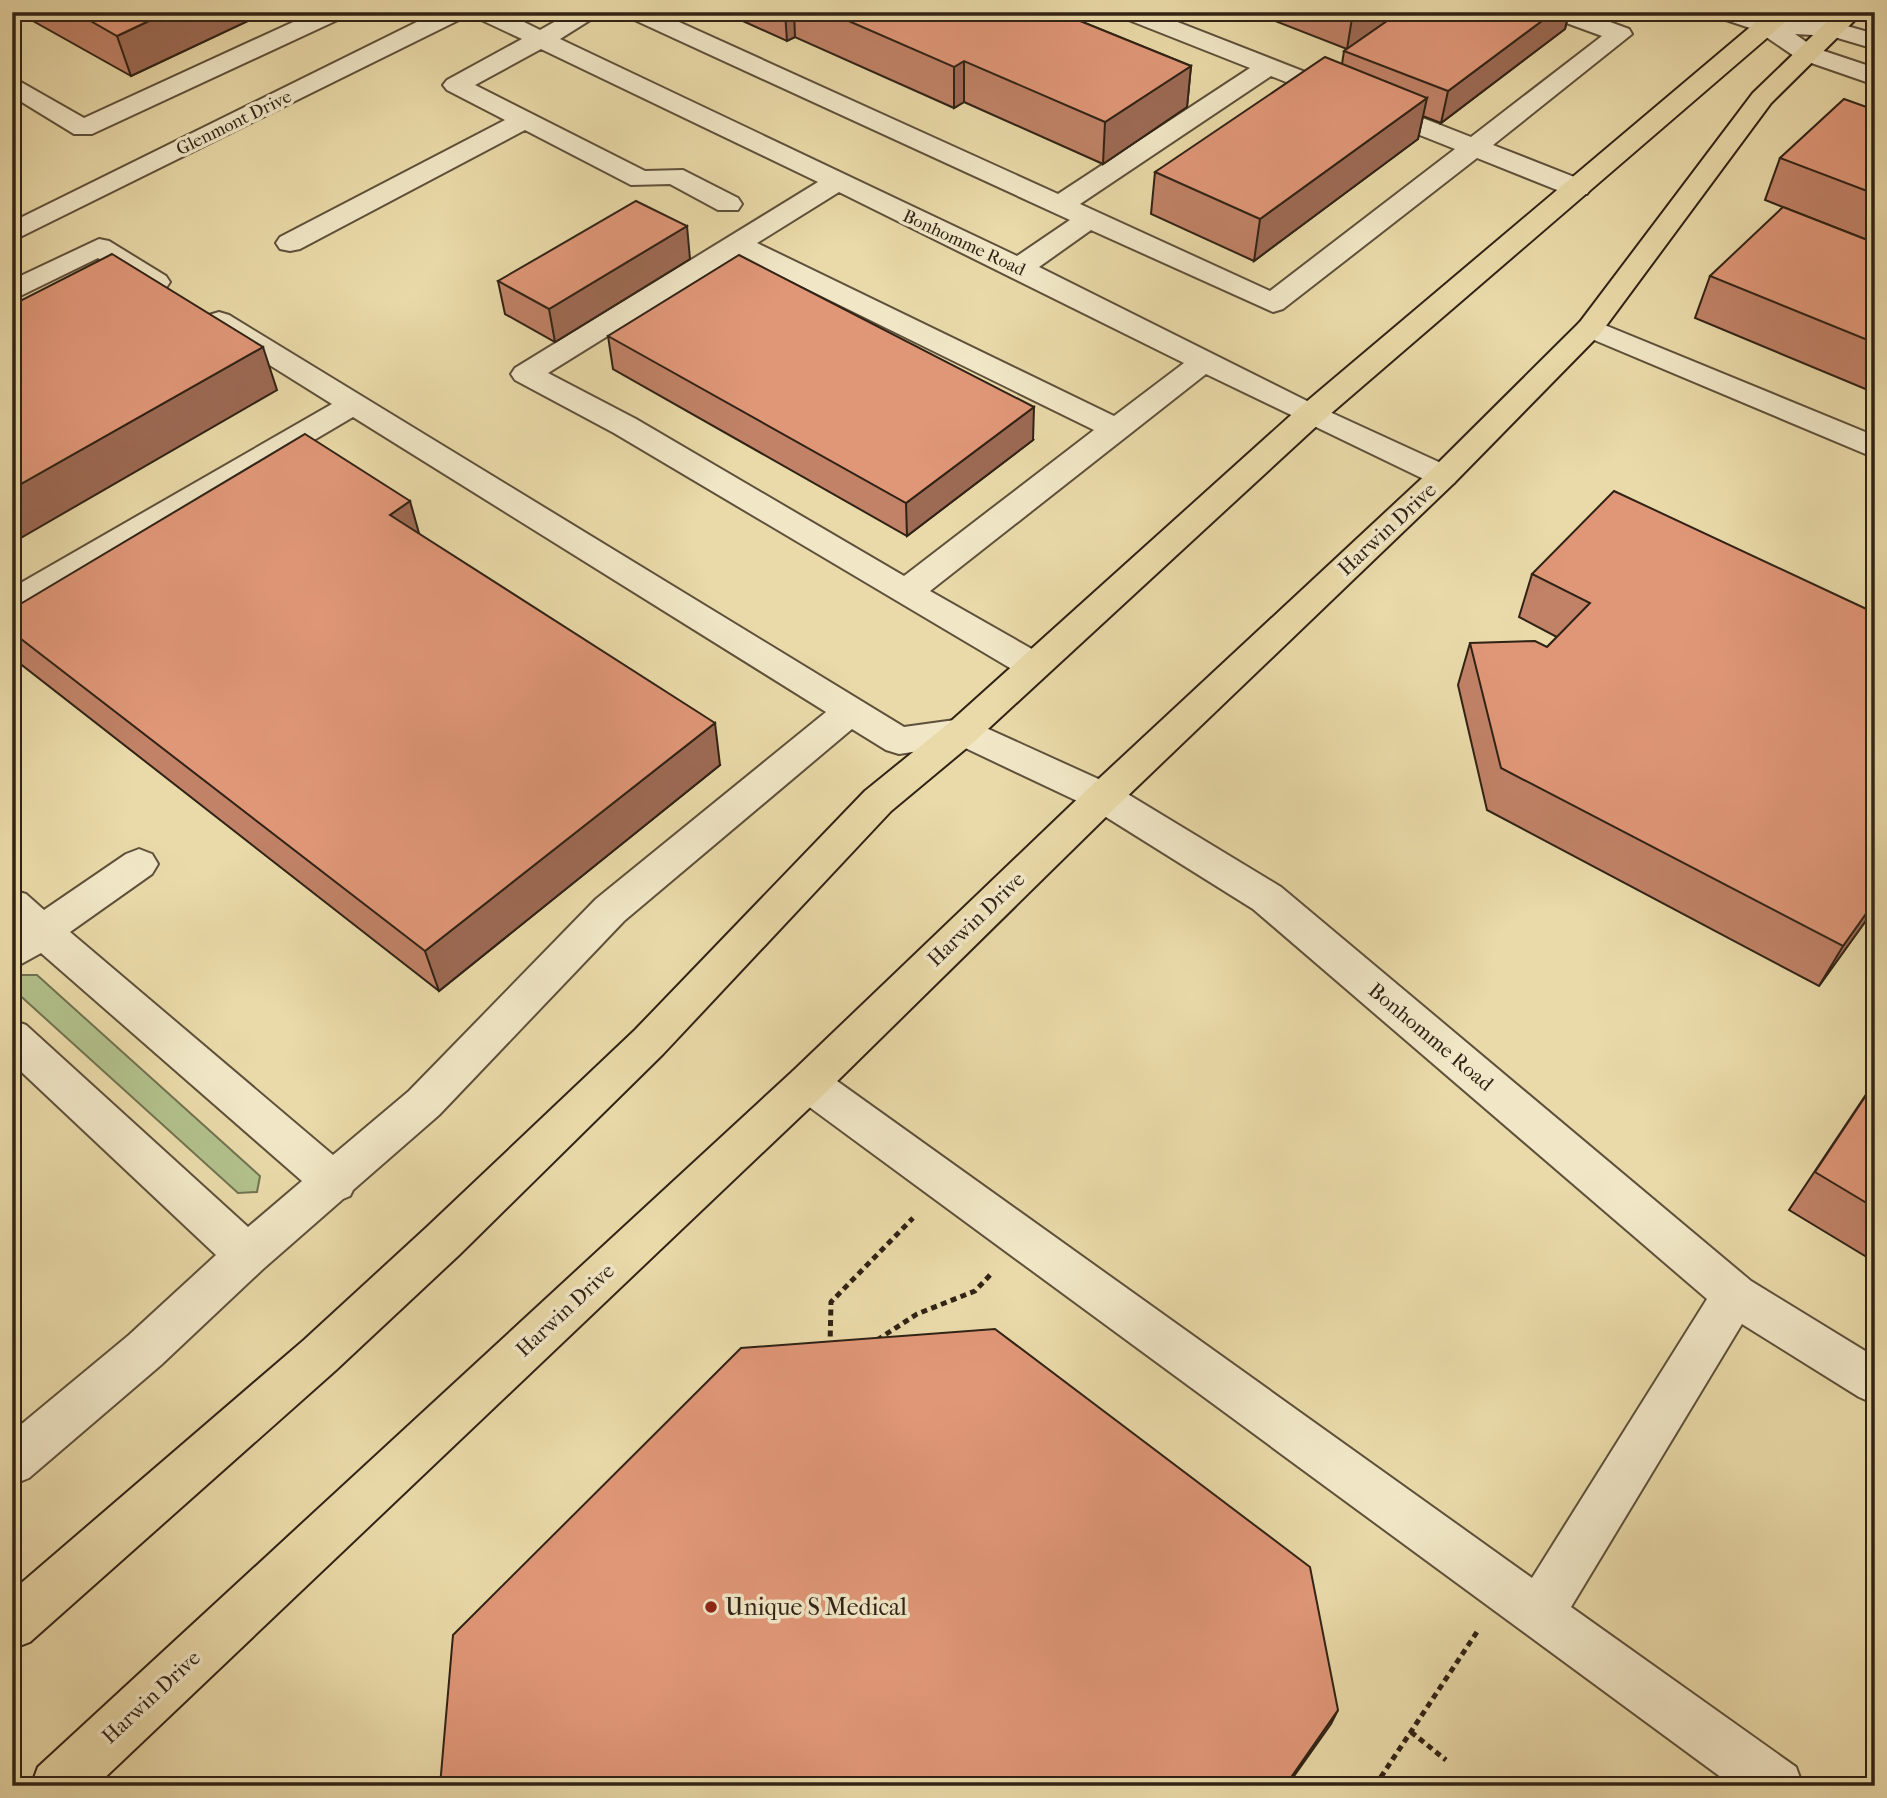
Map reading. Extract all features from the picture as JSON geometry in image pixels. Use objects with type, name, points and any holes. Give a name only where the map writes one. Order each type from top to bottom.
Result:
[{"type":"main road","points":[[12,1624],[320,1356],[443,1241],[649,1042],[878,801],[962,732],[1310,415],[1775,19]]},
{"type":"main road","name":"Harwin Drive","points":[[57,1786],[808,1083],[1103,796],[1443,476],[1590,328],[1762,98],[1842,20]]},
{"type":"street","points":[[12,85],[83,128],[335,12]]},
{"type":"street","name":"Glenmont Drive","points":[[12,233],[456,12]]},
{"type":"street","name":"Bonhomme Road","points":[[484,12],[836,183],[1019,268],[1310,415],[1443,476]]},
{"type":"street","points":[[591,12],[456,85],[641,180],[674,176],[728,204]]},
{"type":"street","points":[[637,12],[1273,303],[1620,34],[1559,12]]},
{"type":"street","points":[[1130,12],[1577,188]]},
{"type":"street","points":[[1726,12],[1775,19],[1842,20],[1875,42]]},
{"type":"street","points":[[1775,19],[1806,53],[1875,77]]},
{"type":"street","points":[[1059,206],[1268,67]]},
{"type":"street","points":[[290,243],[524,120]]},
{"type":"street","points":[[836,183],[526,374],[625,426],[1034,666]]},
{"type":"street","points":[[1019,268],[1088,220]]},
{"type":"street","points":[[738,243],[1116,429]]},
{"type":"street","points":[[12,291],[99,247],[899,741],[962,732]]},
{"type":"street","points":[[1590,328],[1875,448]]},
{"type":"street","points":[[906,592],[1205,361]]},
{"type":"street","points":[[12,603],[354,404]]},
{"type":"street","points":[[12,1462],[145,1350],[247,1255],[335,1183],[424,1103],[611,910],[852,710]]},
{"type":"street","name":"Bonhomme Road","points":[[962,732],[1103,796],[1267,898],[1735,1295],[1875,1382]]},
{"type":"street","points":[[28,942],[139,864]]},
{"type":"street","points":[[12,905],[28,942],[335,1183]]},
{"type":"street","points":[[12,1037],[247,1255]]},
{"type":"street","points":[[808,1083],[1777,1786]]},
{"type":"street","points":[[1522,1601],[1735,1295]]},
{"type":"path","points":[[830,1360],[831,1302],[929,1201],[951,1186]]},
{"type":"path","points":[[865,1348],[917,1314],[975,1291],[1025,1240]]},
{"type":"path","points":[[1375,1786],[1411,1732],[1522,1601]]},
{"type":"path","points":[[1411,1732],[1446,1760]]},
{"type":"green space","points":[[21,975],[37,975],[260,1176],[257,1192],[238,1193],[15,991]]},
{"type":"building","points":[[75,12],[168,12],[117,36]]},
{"type":"building","points":[[828,12],[1058,12],[1191,66],[1105,122],[964,61],[954,67]]},
{"type":"building","points":[[1400,12],[1554,12],[1448,91],[1344,51]]},
{"type":"building","points":[[1325,57],[1427,98],[1260,219],[1155,172]]},
{"type":"building","points":[[1844,99],[1875,110],[1875,194],[1780,158]]},
{"type":"building","points":[[636,201],[687,226],[549,309],[498,281]]},
{"type":"building","points":[[1783,207],[1875,243],[1875,343],[1710,276]]},
{"type":"building","points":[[112,254],[263,347],[12,489],[12,305]]},
{"type":"building","points":[[739,255],[1034,407],[906,503],[608,336]]},
{"type":"building","points":[[305,434],[410,501],[390,515],[715,723],[425,951],[12,632],[12,609]]},
{"type":"building","points":[[1614,491],[1875,613],[1875,901],[1843,946],[1501,768],[1470,643],[1535,641],[1547,647],[1590,603],[1532,574]]},
{"type":"building","points":[[1875,1082],[1875,1208],[1815,1172]]},
{"type":"building","points":[[995,1329],[1310,1567],[1338,1710],[1285,1786],[440,1786],[453,1635],[741,1348]]},
{"type":"place","name":"Unique S Medical","points":[[711,1607]]}]
